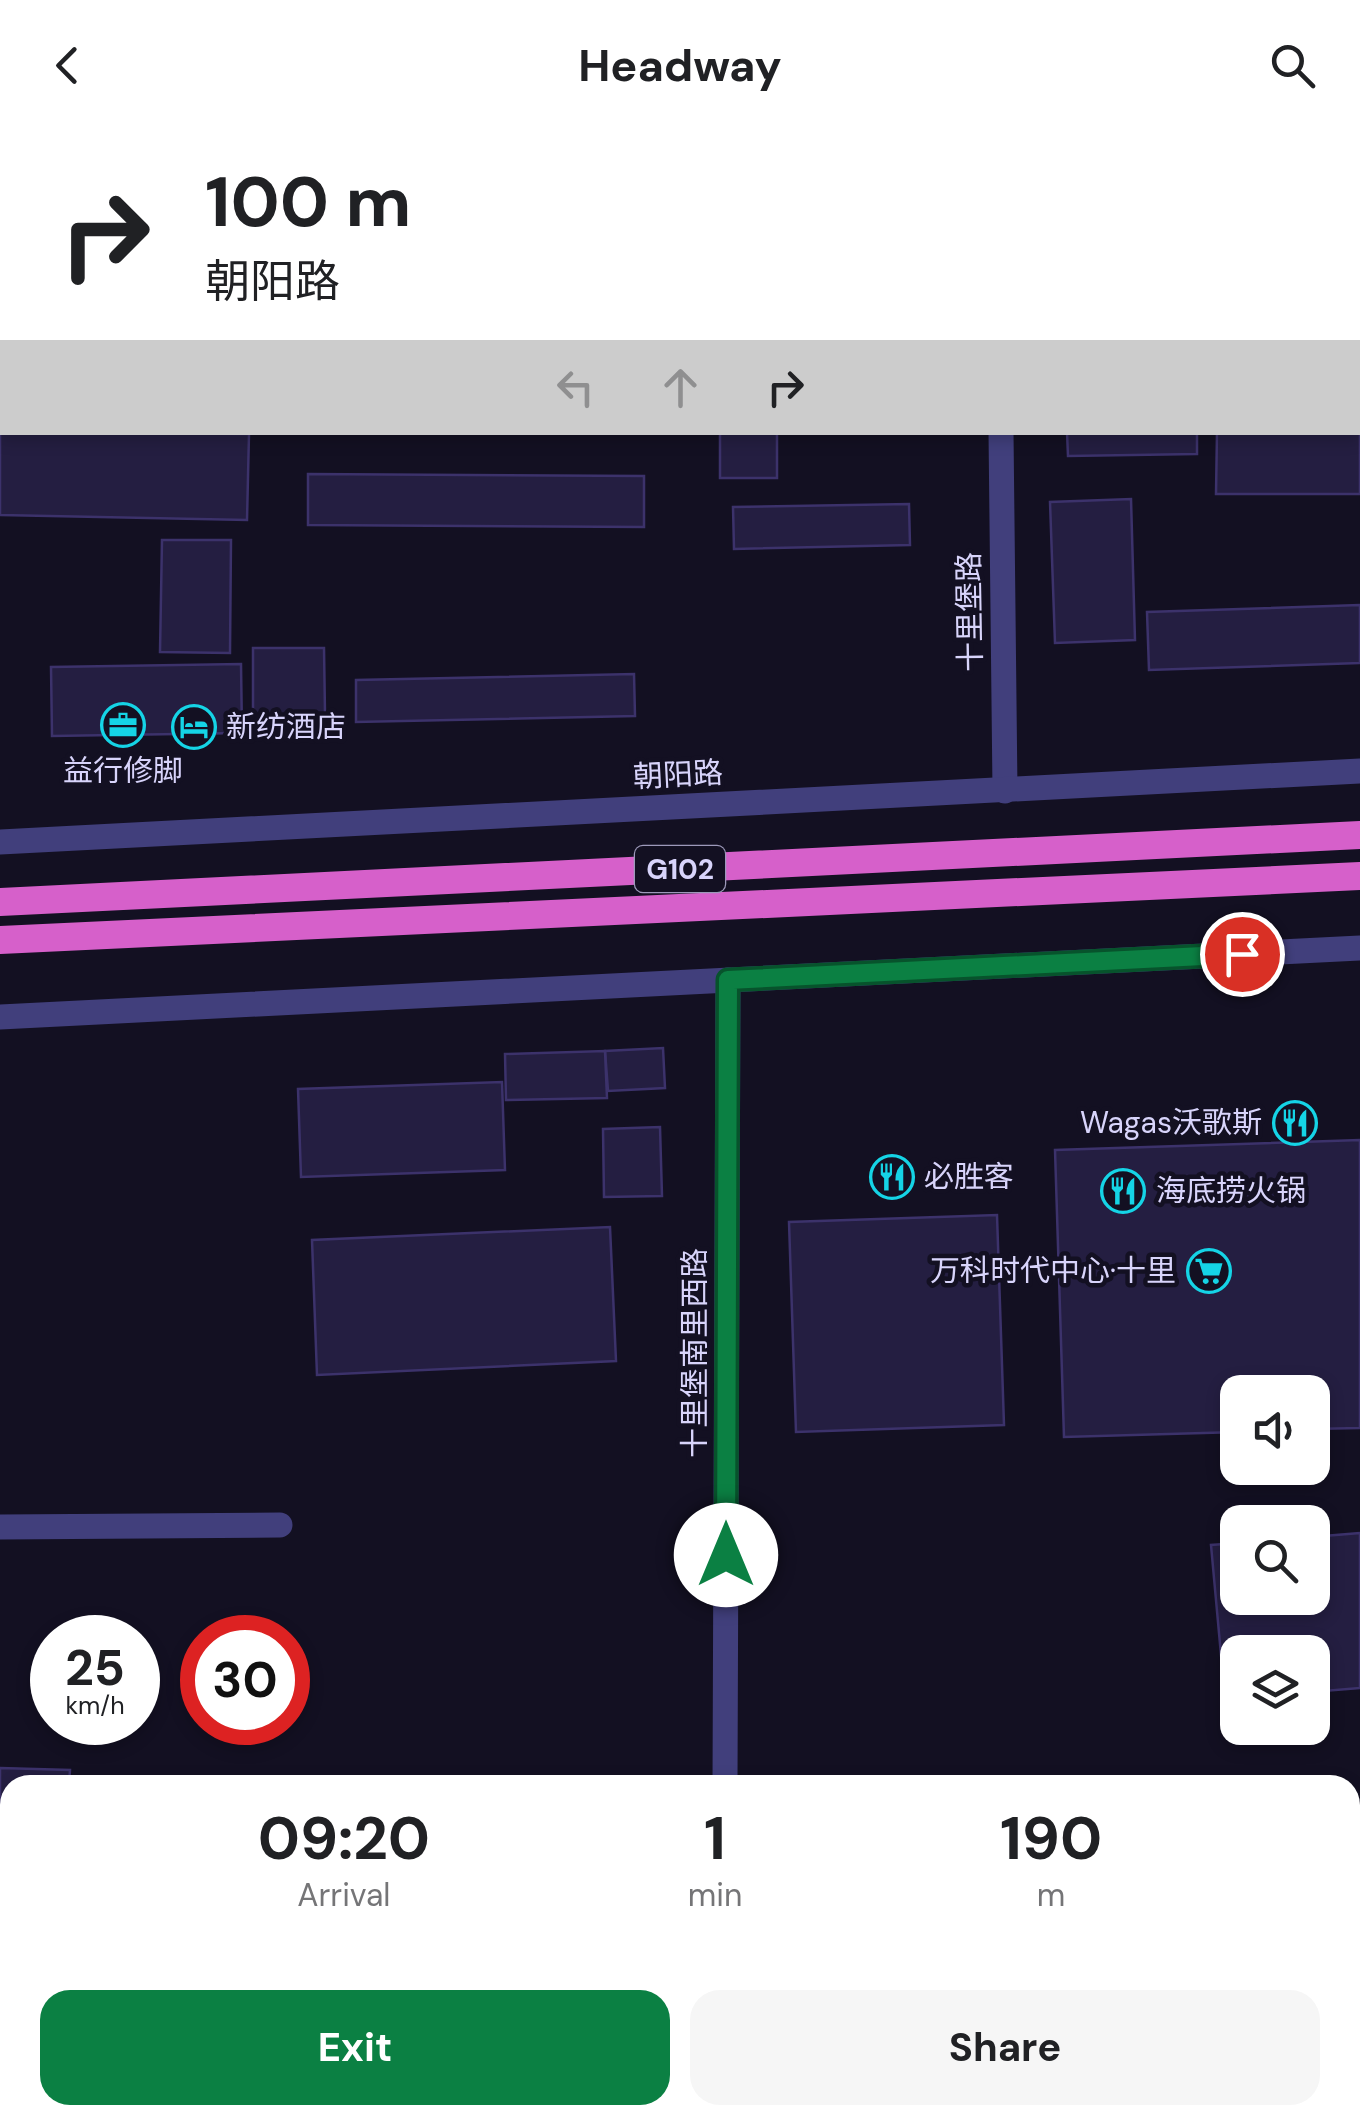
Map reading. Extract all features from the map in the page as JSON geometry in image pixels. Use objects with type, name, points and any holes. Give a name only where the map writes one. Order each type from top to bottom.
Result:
[{"type":"highway","name":"G102","points":[[0,902],[1360,835]]},
{"type":"highway","name":"G102","points":[[0,940],[1360,876]]},
{"type":"street","name":"十里堡路","points":[[1001,435],[1005,791]]},
{"type":"street","name":"朝阳路","points":[[0,842],[1360,772]]},
{"type":"street","points":[[0,1018],[1360,948]]},
{"type":"street","name":"十里堡南里西路","points":[[726,1775],[728,980]]},
{"type":"street","points":[[0,1527],[280,1526]]},
{"type":"building","points":[[0,435],[249,435],[247,520],[0,515]]},
{"type":"building","points":[[720,435],[777,435],[777,478],[720,478]]},
{"type":"building","points":[[1067,435],[1197,435],[1197,454],[1068,456]]},
{"type":"building","points":[[1217,435],[1360,435],[1360,494],[1216,494]]},
{"type":"building","points":[[308,474],[644,476],[644,527],[308,525]]},
{"type":"building","points":[[1131,499],[1135,640],[1055,643],[1050,502]]},
{"type":"building","points":[[909,504],[910,545],[734,549],[733,507]]},
{"type":"building","points":[[162,540],[231,540],[230,653],[160,652]]},
{"type":"building","points":[[1360,605],[1360,663],[1149,670],[1147,612]]},
{"type":"building","points":[[253,648],[324,648],[325,714],[253,715]]},
{"type":"building","points":[[241,664],[242,733],[52,736],[51,667]]},
{"type":"building","points":[[634,674],[635,716],[356,722],[356,680]]},
{"type":"building","points":[[663,1048],[665,1088],[608,1091],[605,1051]]},
{"type":"building","points":[[605,1051],[607,1098],[506,1100],[505,1054]]},
{"type":"building","points":[[502,1082],[505,1170],[301,1177],[298,1089]]},
{"type":"building","points":[[660,1127],[662,1196],[604,1197],[603,1129]]},
{"type":"building","name":"万科时代中心·十里","points":[[1360,1140],[1360,1428],[1330,1429],[1330,1375],[1220,1375],[1220,1433],[1064,1437],[1055,1150]]},
{"type":"building","points":[[997,1215],[1004,1425],[796,1432],[789,1222]]},
{"type":"building","points":[[610,1227],[616,1361],[317,1375],[312,1240]]},
{"type":"building","points":[[1360,1533],[1360,1688],[1330,1690],[1330,1635],[1220,1635],[1220,1644],[1211,1545],[1220,1544],[1220,1615],[1330,1615],[1330,1536]]},
{"type":"building","points":[[0,1768],[70,1770],[70,1775],[0,1775]]},
{"type":"place","name":"益行修脚","points":[[123,725]]},
{"type":"place","name":"新纺酒店","points":[[194,727]]},
{"type":"place","name":"Wagas沃歌斯","points":[[1295,1123]]},
{"type":"place","name":"必胜客","points":[[892,1177]]},
{"type":"place","name":"海底捞火锅","points":[[1123,1191]]},
{"type":"place","name":"万科时代中心·十里","points":[[1209,1271]]},
{"type":"route","points":[[726,1555],[728,980],[1242,954]]}]
